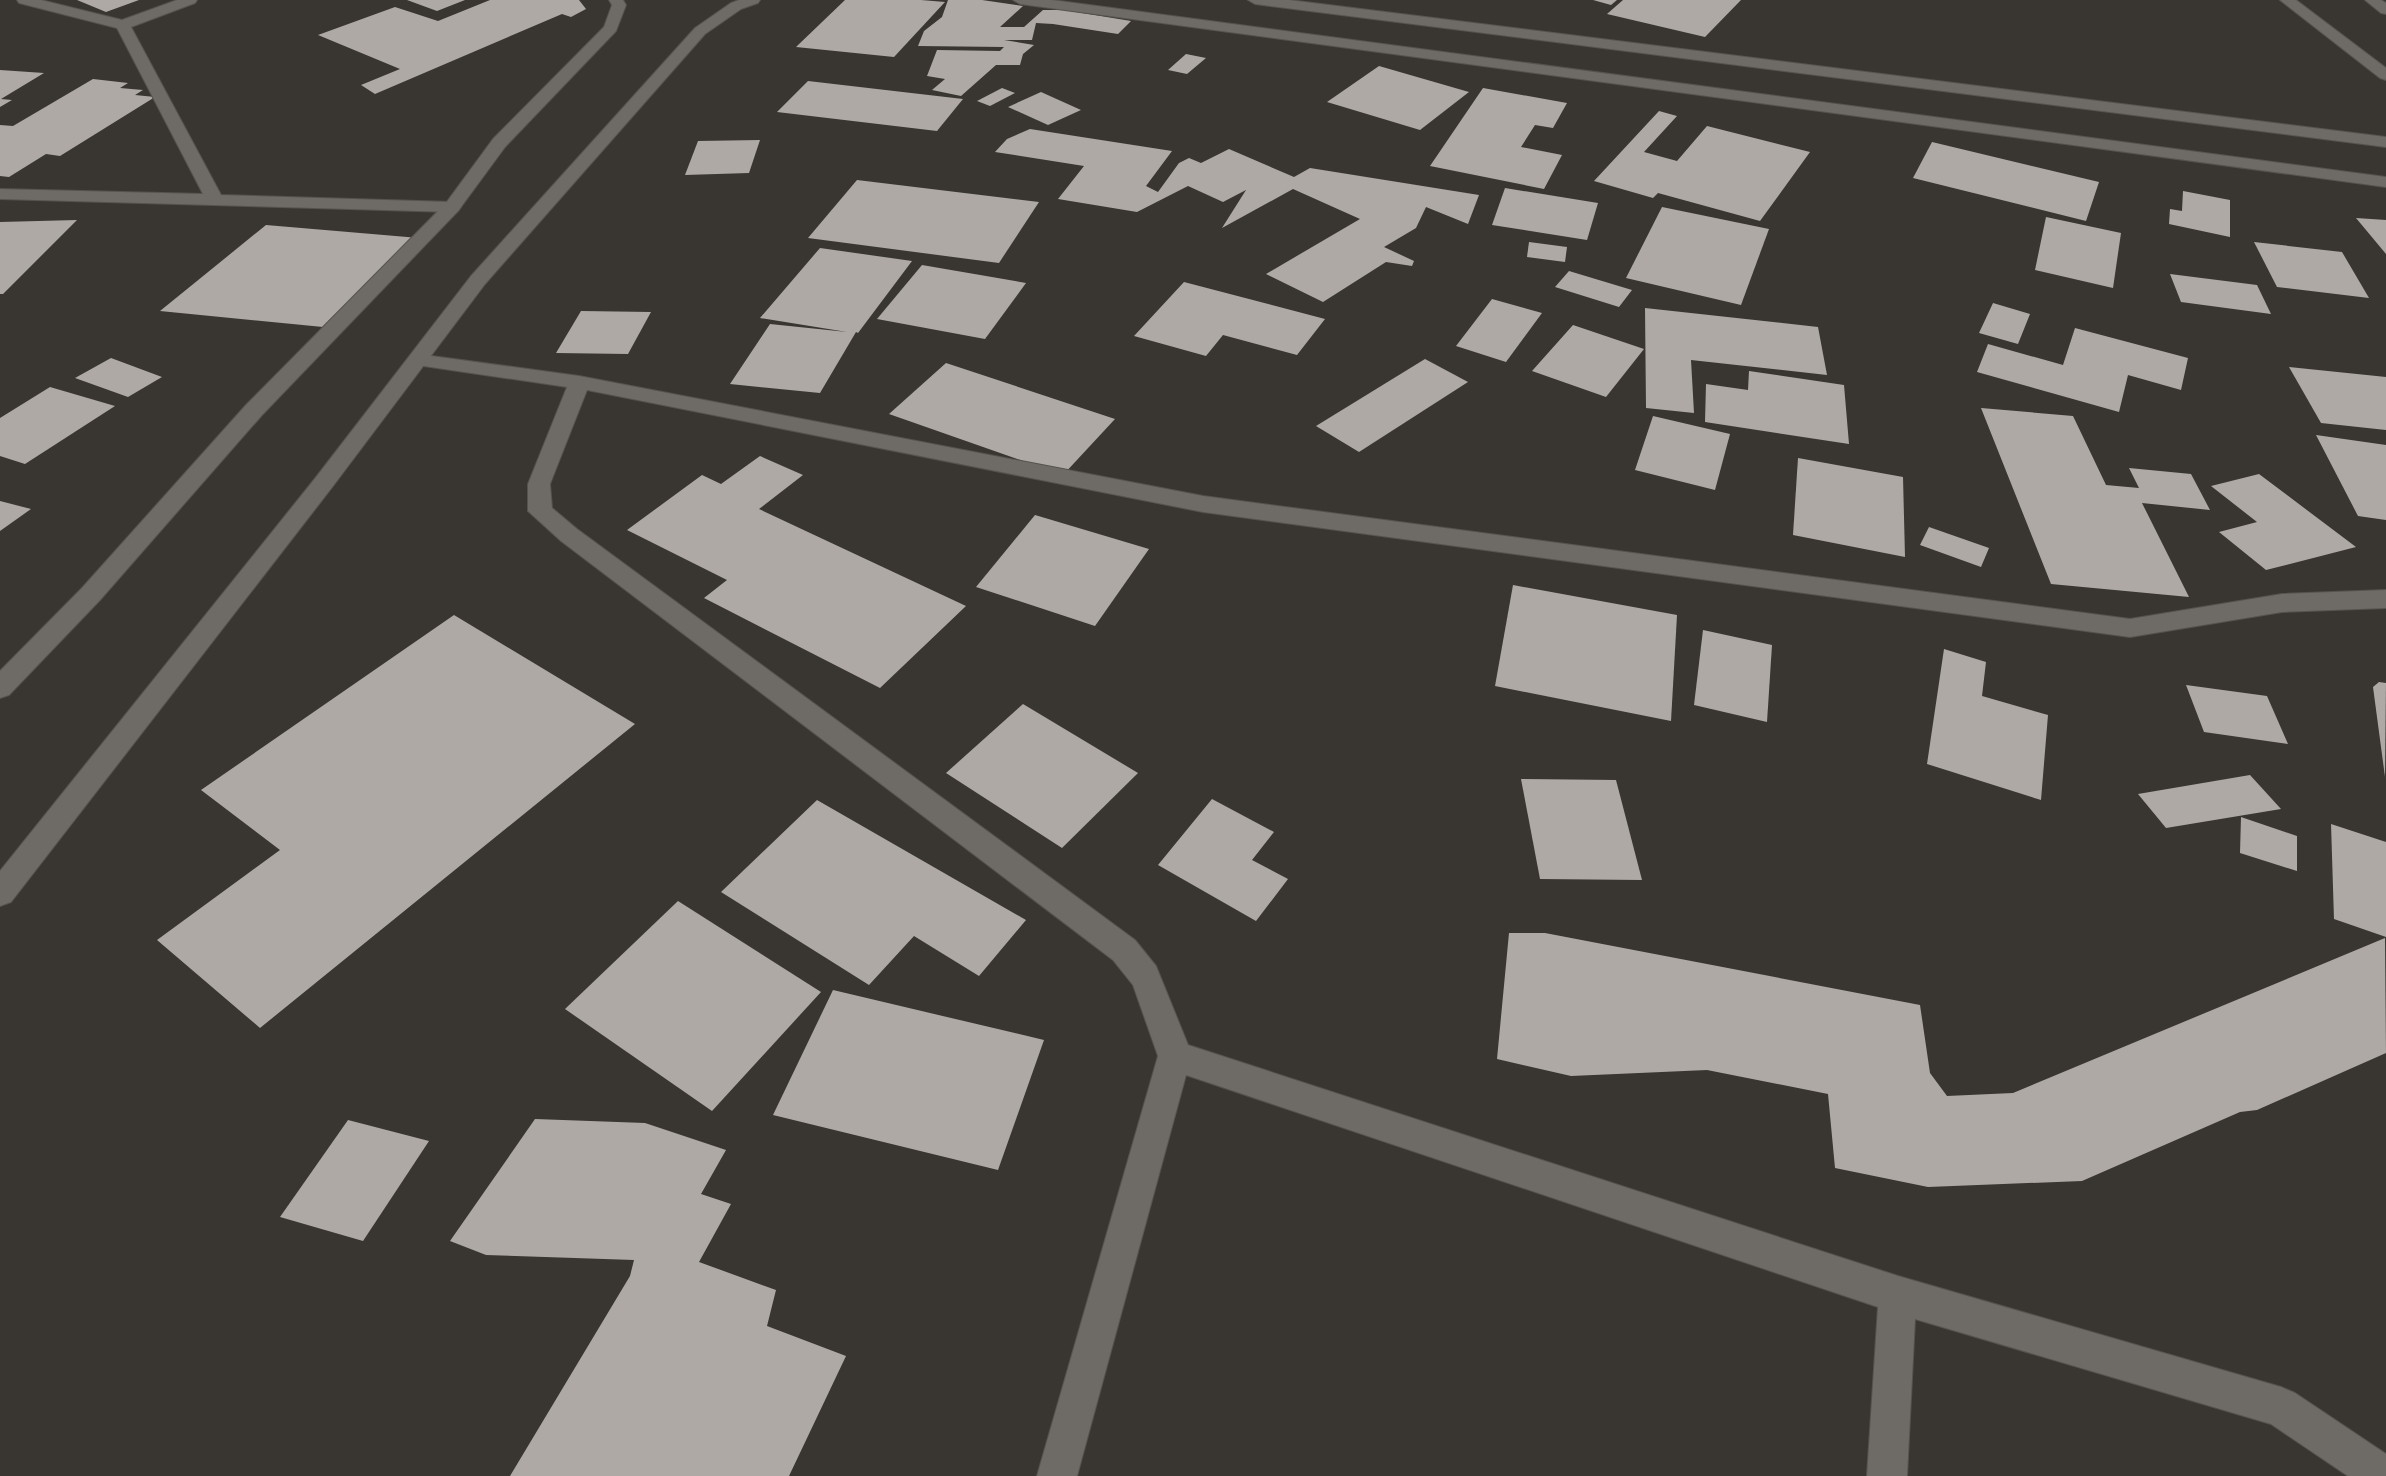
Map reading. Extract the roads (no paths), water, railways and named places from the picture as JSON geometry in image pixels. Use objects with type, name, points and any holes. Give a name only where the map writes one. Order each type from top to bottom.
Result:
[{"type":"street","points":[[24,0],[123,25],[190,0]]},
{"type":"street","points":[[0,688],[91,594],[254,410],[452,207],[499,143],[611,28],[619,4],[616,0]]},
{"type":"street","points":[[0,893],[325,481],[478,280],[700,31],[736,6],[753,0]]},
{"type":"street","points":[[1020,0],[2386,182]]},
{"type":"street","points":[[1255,0],[2358,140],[2386,142]]},
{"type":"street","points":[[2286,0],[2386,75]]},
{"type":"street","points":[[2372,0],[2386,10]]},
{"type":"street","points":[[123,25],[214,199]]},
{"type":"street","points":[[0,194],[452,207]]},
{"type":"street","points":[[417,360],[579,382],[1203,504],[2130,628],[2282,603],[2386,598]]},
{"type":"street","points":[[579,382],[539,484],[540,511],[577,541],[1124,950],[1145,976],[1160,1008],[1175,1056],[1057,1476]]},
{"type":"street","points":[[1175,1056],[1898,1296],[2281,1407],[2383,1476]]},
{"type":"street","points":[[1887,1476],[1898,1296]]}]
